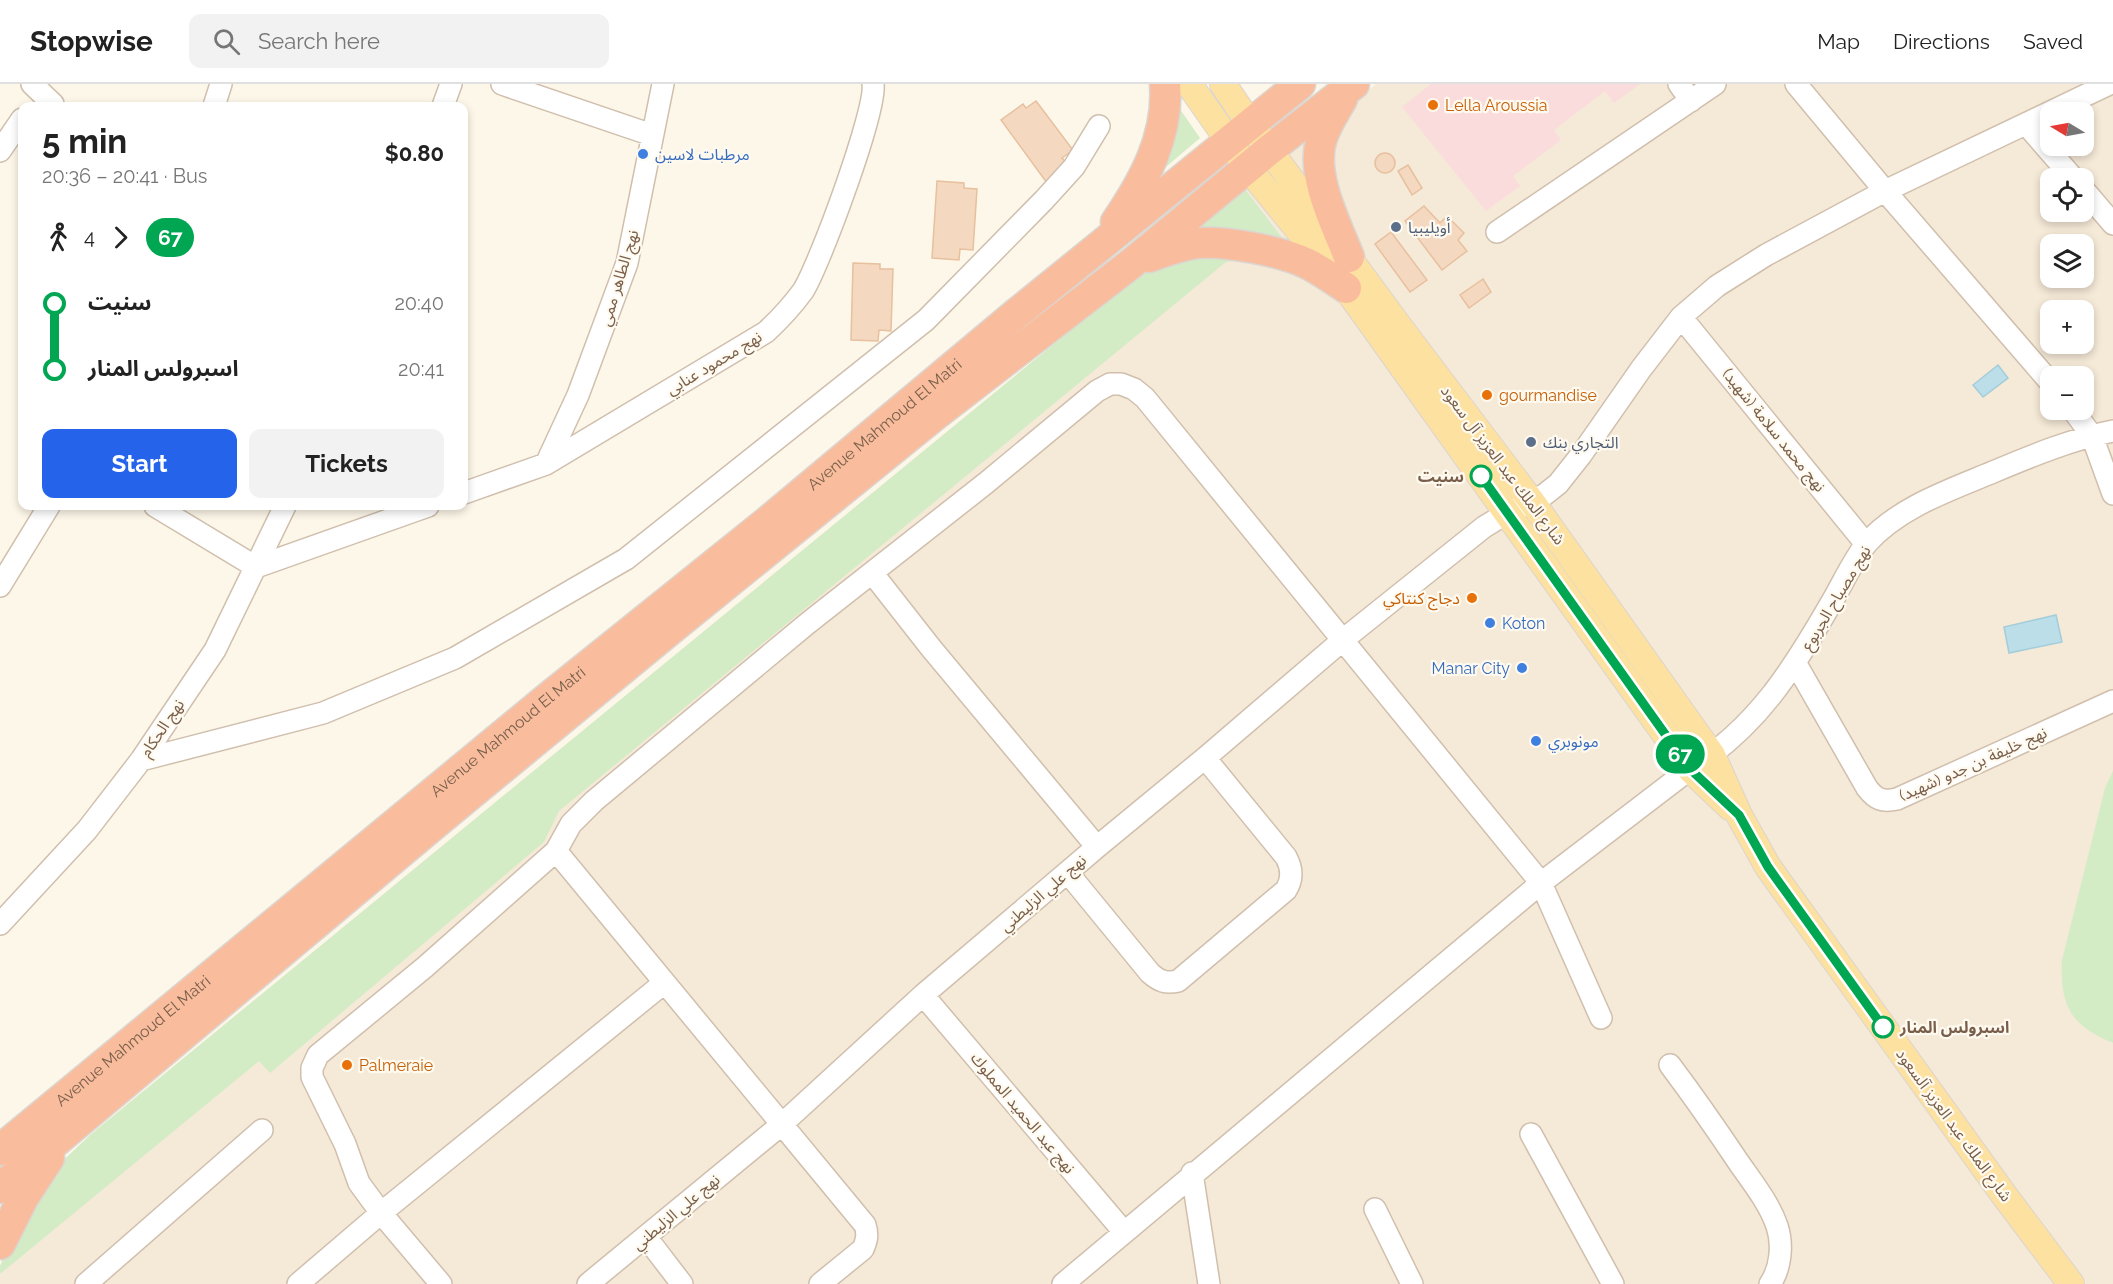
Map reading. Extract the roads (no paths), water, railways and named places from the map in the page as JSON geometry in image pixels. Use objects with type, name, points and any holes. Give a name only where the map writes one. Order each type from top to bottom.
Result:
[{"type":"highway","points":[[1100,246],[1137,192],[1152,162],[1160,135],[1165,103],[1165,84]]},
{"type":"highway","name":"Avenue Mahmoud El Matri","points":[[0,1150],[549,697],[925,392],[1016,314],[1300,84]]},
{"type":"highway","points":[[1349,257],[1324,191],[1319,151],[1326,127],[1352,86]]},
{"type":"highway","name":"Avenue Mahmoud El Matri","points":[[0,1188],[447,813],[935,415],[1132,263],[1258,158],[1352,86]]},
{"type":"highway","points":[[1132,263],[1186,245],[1217,244],[1256,249],[1297,259],[1346,288]]},
{"type":"highway","points":[[0,1244],[23,1198],[68,1131]]},
{"type":"main road","points":[[1189,84],[1240,133]]},
{"type":"main road","points":[[1223,84],[1240,133]]},
{"type":"main road","name":"شارع الملك عبد العزيز آل سعود","points":[[1240,133],[1346,288],[1690,769],[1739,815]]},
{"type":"main road","name":"شارع الملك عبد العزيز آل سعود","points":[[1258,158],[1349,257],[1532,502],[1712,755],[1739,815]]},
{"type":"main road","name":"شارع الملك عبد العزيز آلسعود","points":[[1739,815],[1768,867],[1805,921],[2071,1284]]},
{"type":"street","points":[[32,84],[48,102]]},
{"type":"street","points":[[215,102],[221,84]]},
{"type":"street","points":[[444,102],[451,84]]},
{"type":"street","points":[[502,84],[652,135]]},
{"type":"street","name":"نهج الطاهر ممي","points":[[546,464],[578,395],[627,262],[663,84]]},
{"type":"street","name":"نهج محمود عنابي","points":[[468,492],[546,464],[751,342],[784,316],[804,290],[820,255],[869,114],[873,84]]},
{"type":"street","points":[[1497,232],[1685,92],[1715,84]]},
{"type":"street","name":"نهج علي الزليطني","points":[[588,1284],[781,1125],[923,994],[1344,639],[1467,541],[1507,513],[1532,502],[1558,484],[1681,317],[1717,286],[1766,255],[1885,190],[2109,84]]},
{"type":"street","points":[[1805,87],[1885,190],[2040,370]]},
{"type":"street","points":[[2026,124],[2064,168]]},
{"type":"street","points":[[0,151],[18,125]]},
{"type":"street","points":[[141,760],[323,713],[455,658],[626,559],[926,320],[1074,167],[1099,126]]},
{"type":"street","points":[[2094,202],[2113,224]]},
{"type":"street","name":"نهج محمد سلامة (شهيد)","points":[[1681,317],[1866,544]]},
{"type":"street","points":[[441,1284],[381,1214],[359,1184],[345,1144],[312,1077],[312,1068],[318,1055],[425,967],[556,852],[571,824],[594,801],[808,623],[873,574],[1097,392],[1110,384],[1121,384],[1134,389],[1156,410],[1541,883],[1601,1018]]},
{"type":"street","points":[[2080,420],[2092,436],[2113,495]]},
{"type":"street","name":"نهج مصباح الجربوع","points":[[1063,1284],[1192,1173],[1541,883],[1690,769],[1712,755],[1742,729],[1796,664],[1866,544],[1884,528],[1914,507],[2024,459],[2113,431]]},
{"type":"street","points":[[0,586],[47,510]]},
{"type":"street","points":[[162,510],[256,567],[417,510]]},
{"type":"street","name":"نهج الحكام","points":[[0,924],[87,830],[141,760],[215,650],[283,510]]},
{"type":"street","points":[[873,574],[931,648],[1097,847]]},
{"type":"street","name":"نهج خليفة بن جدو (شهيد)","points":[[1796,664],[1867,788],[1881,801],[1897,798],[2113,701]]},
{"type":"street","points":[[1068,873],[1150,973],[1159,980],[1169,983],[1178,981],[1286,890],[1290,884],[1291,865],[1286,857],[1205,758]]},
{"type":"street","points":[[556,852],[865,1224],[867,1240],[863,1249],[820,1284]]},
{"type":"street","points":[[298,1284],[664,983]]},
{"type":"street","name":"نهج عبد الحميد المملوك","points":[[923,994],[1124,1232]]},
{"type":"street","points":[[1670,1065],[1751,1179],[1772,1214],[1778,1228],[1780,1245],[1779,1262],[1770,1284]]},
{"type":"street","points":[[86,1284],[262,1130]]},
{"type":"street","points":[[1531,1134],[1613,1284]]},
{"type":"street","points":[[1192,1173],[1209,1284]]},
{"type":"street","points":[[1375,1209],[1412,1284]]},
{"type":"street","points":[[646,1237],[682,1284]]},
{"type":"water","points":[[1998,365],[2008,378],[1983,397],[1973,385]]},
{"type":"water","points":[[2056,615],[2062,642],[2009,653],[2004,627]]},
{"type":"place","name":"Lella Aroussia","points":[[1433,105]]},
{"type":"place","name":"مرطبات لاسين","points":[[643,154]]},
{"type":"place","name":"أويليبيا","points":[[1396,227]]},
{"type":"place","name":"gourmandise","points":[[1487,395]]},
{"type":"place","name":"التجاري بنك","points":[[1531,442]]},
{"type":"place","name":"سنيت","points":[[1481,476]]},
{"type":"place","name":"دجاج كنتاكي","points":[[1472,598]]},
{"type":"place","name":"Koton","points":[[1490,623]]},
{"type":"place","name":"Manar City","points":[[1522,668]]},
{"type":"place","name":"مونوبري","points":[[1536,741]]},
{"type":"place","name":"اسبرولس المنار","points":[[1883,1027]]},
{"type":"place","name":"Palmeraie","points":[[347,1065]]}]
